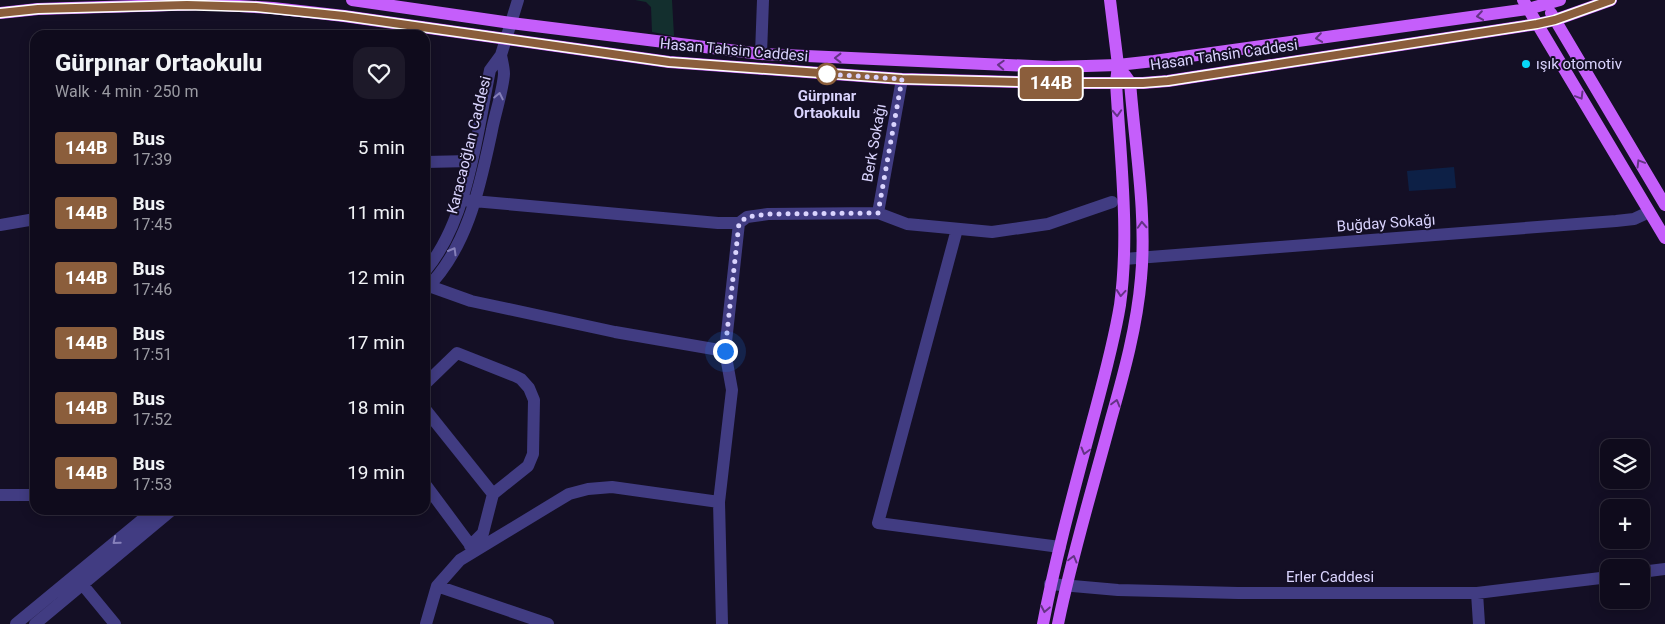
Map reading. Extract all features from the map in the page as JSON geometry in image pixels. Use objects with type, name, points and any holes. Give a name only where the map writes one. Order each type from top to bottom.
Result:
[{"type":"main road","name":"Hasan Tahsin Caddesi","points":[[352,0],[374,1],[511,23],[761,54],[1054,67],[1118,65],[1560,0]]},
{"type":"main road","points":[[1043,624],[1050,584],[1102,387],[1120,305],[1124,259],[1124,229],[1116,82],[1118,65],[1110,0]]},
{"type":"main road","name":"Hasan Tahsin Caddesi","points":[[0,13],[47,9],[214,5],[273,8],[344,16],[669,62],[902,79],[1054,83],[1168,81],[1537,24],[1555,20],[1611,0]]},
{"type":"main road","points":[[1545,2],[1665,205]]},
{"type":"main road","points":[[1525,4],[1665,238]]},
{"type":"main road","points":[[1058,624],[1066,585],[1122,378],[1138,308],[1142,230],[1130,82],[1118,65]]},
{"type":"street","name":"Karacaoğlan Caddesi","points":[[430,264],[469,201],[471,161],[490,70],[501,55],[518,0]]},
{"type":"street","points":[[761,54],[763,0]]},
{"type":"street","name":"Karacaoğlan Caddesi","points":[[430,284],[444,267],[462,235],[469,201],[504,74],[501,55]]},
{"type":"street","name":"Berk Sokağı","points":[[878,213],[902,79]]},
{"type":"street","points":[[430,162],[471,161]]},
{"type":"street","points":[[469,201],[718,223],[739,223],[747,217],[768,214],[878,213],[907,224],[992,232],[1048,224],[1112,202]]},
{"type":"street","name":"Buğday Sokağı","points":[[1124,259],[1616,221],[1634,219],[1649,212]]},
{"type":"street","points":[[0,224],[30,220]]},
{"type":"street","points":[[722,624],[719,502],[732,390],[725,351],[739,223]]},
{"type":"street","points":[[957,228],[878,523],[1060,546]]},
{"type":"street","points":[[430,289],[471,301],[615,332],[725,351]]},
{"type":"street","points":[[426,624],[437,586],[472,548],[483,533],[492,494],[525,469],[532,459],[534,400],[529,388],[521,379],[457,353],[430,379]]},
{"type":"street","points":[[430,415],[492,494]]},
{"type":"street","points":[[472,548],[569,494],[588,489],[612,487],[719,502]]},
{"type":"street","points":[[430,491],[472,548]]},
{"type":"street","points":[[0,495],[30,495]]},
{"type":"street","points":[[16,624],[148,515]]},
{"type":"street","points":[[35,624],[166,515]]},
{"type":"street","points":[[1650,571],[1665,569]]},
{"type":"street","name":"Erler Caddesi","points":[[1050,584],[1118,590],[1238,593],[1477,593],[1600,578]]},
{"type":"street","points":[[82,584],[115,624]]},
{"type":"street","points":[[437,586],[548,624]]},
{"type":"street","points":[[1477,593],[1479,624]]},
{"type":"green space","points":[[635,0],[672,0],[674,36],[652,32],[651,7],[646,2]]},
{"type":"water","points":[[1454,167],[1456,188],[1409,191],[1407,171]]},
{"type":"bus line","name":"144B","points":[[0,13],[83,7],[204,4],[273,8],[344,16],[669,62],[902,79],[1143,83],[1168,81],[1537,24],[1555,20],[1611,0]]},
{"type":"place","name":"ışık otomotiv","points":[[1526,64]]},
{"type":"place","name":"Gürpınar Ortaokulu","points":[[827,74]]},
{"type":"route","points":[[725,351],[739,223],[747,217],[768,214],[878,213],[902,79],[827,74]]}]
